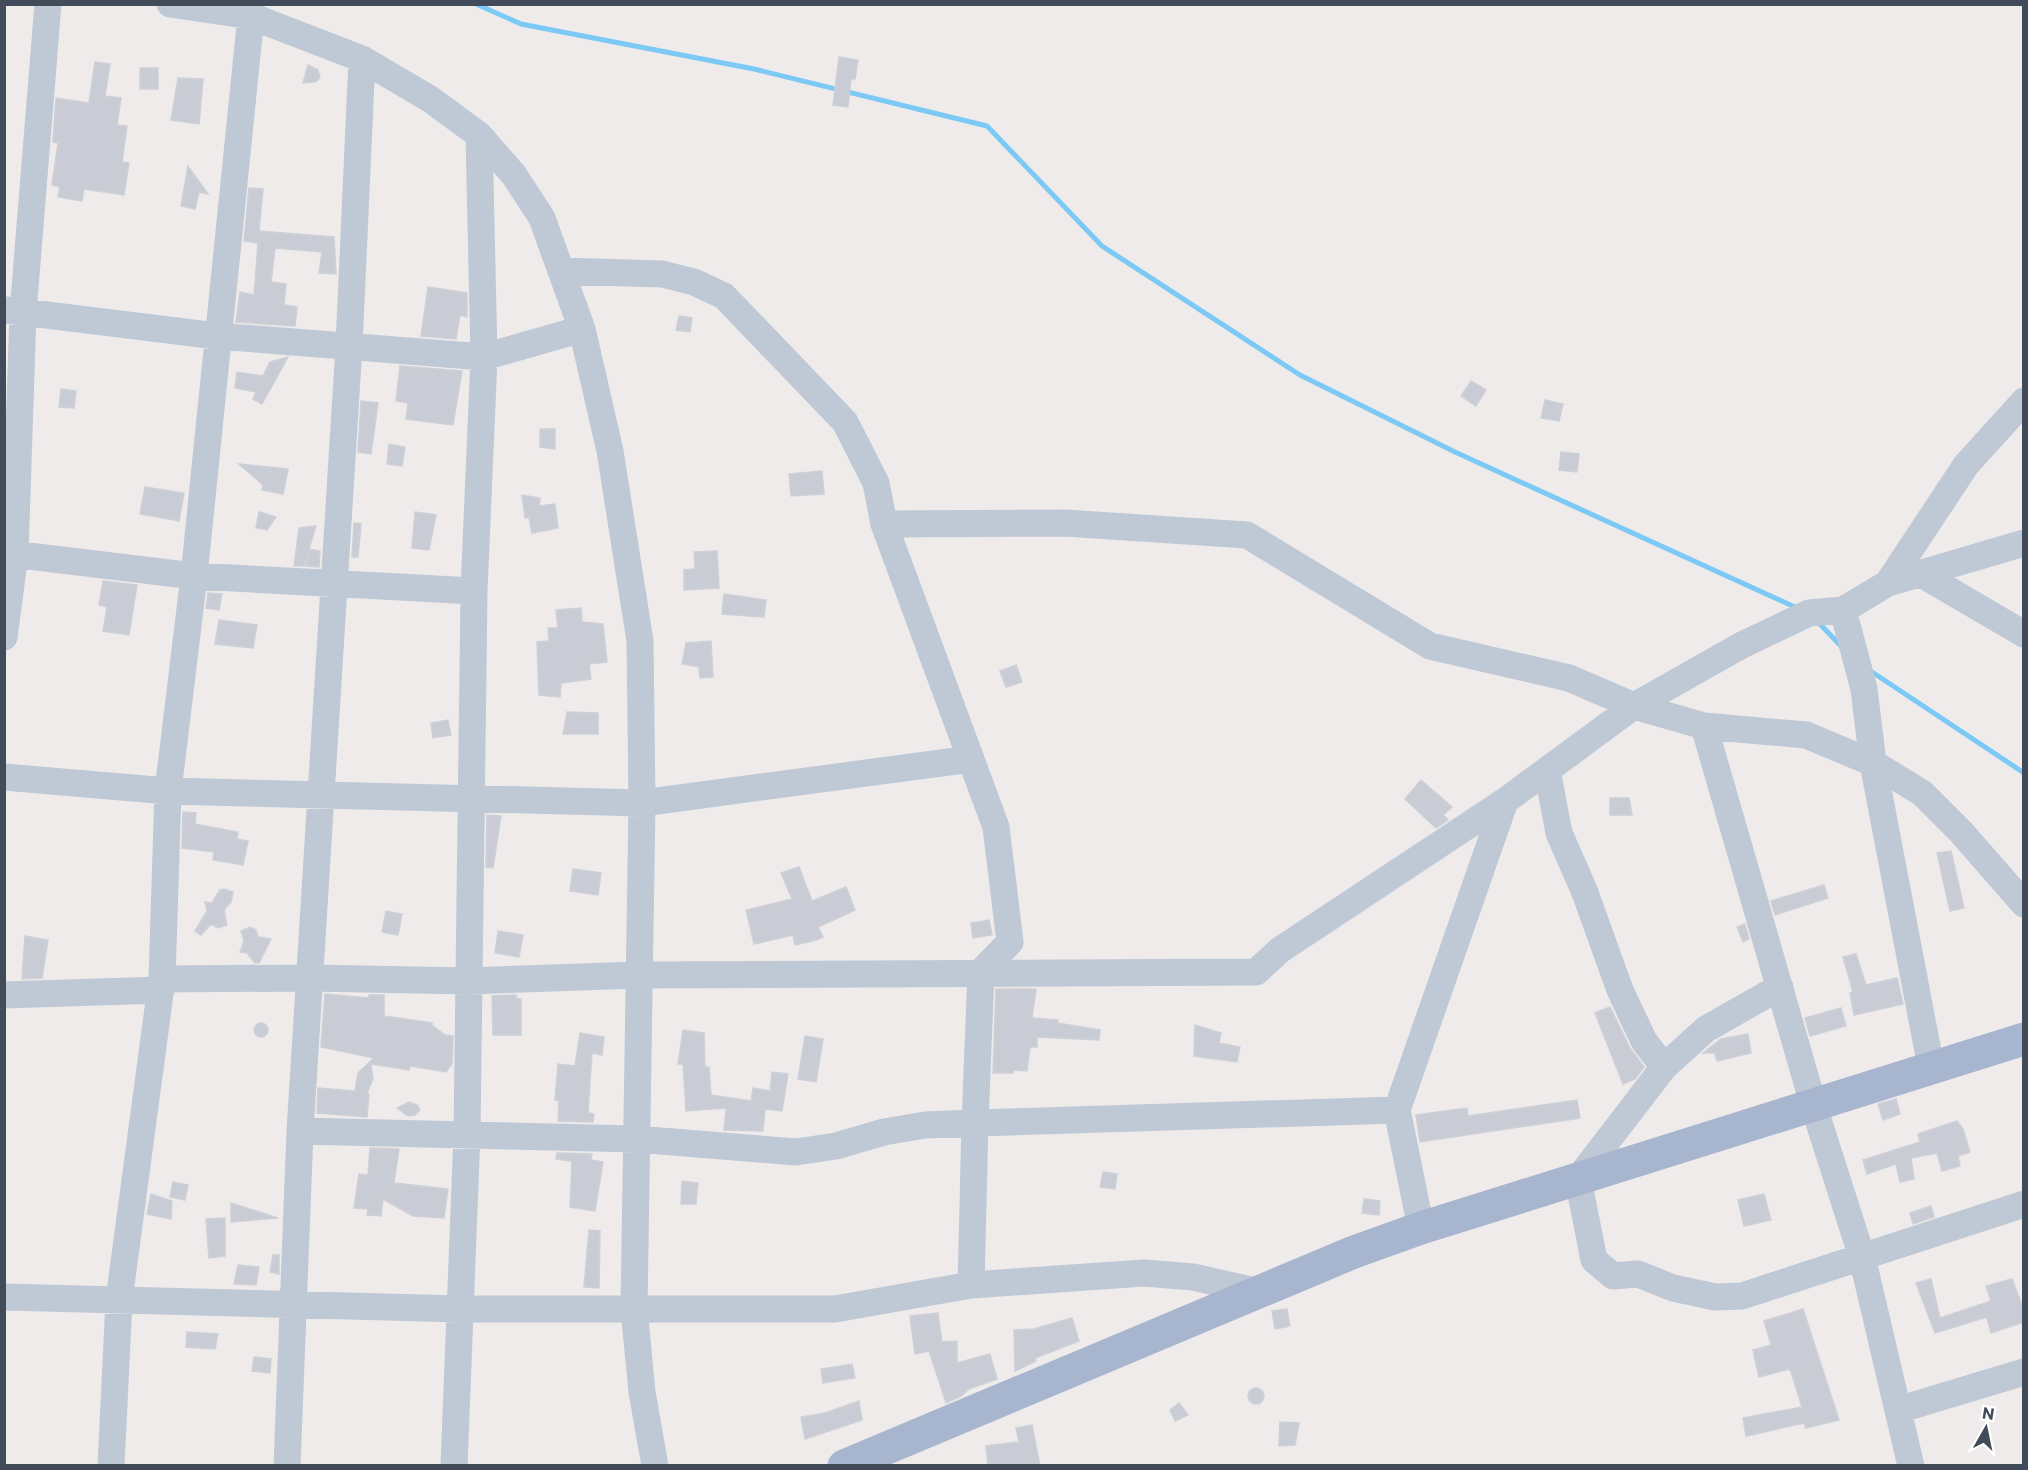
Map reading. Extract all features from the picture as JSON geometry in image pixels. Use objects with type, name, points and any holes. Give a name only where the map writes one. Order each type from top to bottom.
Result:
[{"type":"main road","points":[[844,1466],[1354,1252],[1421,1228],[1814,1107],[1931,1067],[2024,1039]]},
{"type":"street","points":[[4,637],[10,554],[14,311],[48,4]]},
{"type":"street","points":[[174,5],[251,16],[362,59],[430,99],[479,135],[514,175],[542,218],[582,329],[610,451],[640,641],[642,803],[634,1309],[642,1392],[655,1466]]},
{"type":"street","points":[[111,1466],[119,1300],[161,985],[168,791],[194,576],[251,16]]},
{"type":"street","points":[[287,1466],[300,1131],[312,978],[333,584],[349,346],[362,59]]},
{"type":"street","points":[[454,1466],[467,1134],[474,591],[484,357],[479,135]]},
{"type":"street","points":[[561,271],[662,274],[694,282],[724,296],[844,422],[876,483],[884,524],[996,827],[1010,942],[981,972],[971,1285]]},
{"type":"street","points":[[14,311],[217,336],[484,357],[582,329]]},
{"type":"street","points":[[1888,583],[1966,465],[2024,400]]},
{"type":"street","points":[[884,524],[1065,523],[1247,535],[1430,646],[1569,678],[1634,706],[1704,726],[1806,735],[1873,763],[1922,793],[1962,833],[2024,904]]},
{"type":"street","points":[[4,995],[312,978],[468,981],[639,975],[1256,972],[1280,950],[1505,801],[1634,706],[1742,645],[1809,613],[1843,610],[1888,583],[1923,575],[2024,543]]},
{"type":"street","points":[[10,554],[194,576],[474,591]]},
{"type":"street","points":[[1923,575],[2024,634]]},
{"type":"street","points":[[1843,610],[1864,689],[1873,763],[1931,1067]]},
{"type":"street","points":[[1704,726],[1814,1107],[1862,1257],[1911,1466]]},
{"type":"street","points":[[4,777],[168,791],[642,803],[971,759]]},
{"type":"street","points":[[1547,770],[1559,833],[1584,890],[1620,990],[1644,1041],[1664,1067]]},
{"type":"street","points":[[1421,1228],[1397,1110],[1505,801]]},
{"type":"street","points":[[1779,987],[1706,1029],[1664,1067],[1578,1179],[1594,1260],[1613,1276],[1638,1274],[1673,1288],[1729,1298],[2024,1204]]},
{"type":"street","points":[[300,1131],[636,1139],[796,1152],[836,1146],[884,1132],[925,1125],[1397,1110]]},
{"type":"street","points":[[4,1297],[461,1309],[835,1309],[971,1285],[1144,1273],[1193,1277],[1260,1292]]},
{"type":"street","points":[[1898,1410],[2024,1372]]},
{"type":"building","points":[[839,57],[858,60],[855,79],[851,79],[848,107],[833,105]]},
{"type":"building","points":[[95,62],[110,64],[105,96],[121,98],[117,125],[127,126],[122,162],[129,163],[124,195],[84,189],[82,201],[58,197],[60,187],[52,185],[58,143],[53,142],[56,98],[89,103]]},
{"type":"building","points":[[308,65],[318,70],[320,78],[315,82],[303,83]]},
{"type":"building","points":[[140,68],[158,68],[158,89],[140,89]]},
{"type":"building","points":[[178,78],[203,79],[199,124],[171,120]]},
{"type":"building","points":[[188,166],[208,194],[199,192],[195,209],[181,206]]},
{"type":"building","points":[[249,188],[263,189],[259,231],[334,237],[336,274],[319,273],[322,252],[275,248],[271,282],[286,284],[284,305],[297,307],[295,326],[236,322],[240,292],[254,295],[258,243],[244,241]]},
{"type":"building","points":[[428,287],[467,293],[467,317],[460,315],[456,339],[421,336]]},
{"type":"building","points":[[679,316],[692,318],[690,332],[676,330]]},
{"type":"building","points":[[288,357],[262,404],[253,399],[256,392],[235,388],[237,372],[263,376],[270,362]]},
{"type":"building","points":[[400,366],[462,371],[453,425],[406,419],[408,403],[396,401]]},
{"type":"building","points":[[1471,381],[1486,390],[1476,406],[1461,396]]},
{"type":"building","points":[[61,389],[76,391],[74,408],[59,407]]},
{"type":"building","points":[[1545,400],[1563,404],[1559,421],[1541,418]]},
{"type":"building","points":[[361,401],[378,403],[371,454],[358,452]]},
{"type":"building","points":[[540,429],[555,429],[555,449],[540,447]]},
{"type":"building","points":[[389,444],[405,447],[402,466],[387,464]]},
{"type":"building","points":[[1561,452],[1579,454],[1577,472],[1559,470]]},
{"type":"building","points":[[239,464],[288,469],[283,494],[262,490],[263,485]]},
{"type":"building","points":[[822,471],[824,494],[791,496],[789,474]]},
{"type":"building","points":[[145,487],[184,493],[179,521],[140,514]]},
{"type":"building","points":[[522,495],[540,498],[539,506],[555,504],[558,528],[532,533],[529,518],[525,518]]},
{"type":"building","points":[[259,512],[276,517],[267,530],[256,528]]},
{"type":"building","points":[[415,512],[436,515],[429,550],[412,548]]},
{"type":"building","points":[[354,523],[361,524],[358,557],[352,557]]},
{"type":"building","points":[[316,526],[309,549],[320,551],[319,567],[306,566],[308,553],[304,566],[294,566],[299,528]]},
{"type":"building","points":[[717,551],[719,588],[684,590],[684,570],[695,569],[694,552]]},
{"type":"building","points":[[103,581],[137,585],[129,635],[103,631],[107,607],[99,605]]},
{"type":"building","points":[[208,593],[222,594],[219,610],[206,608]]},
{"type":"building","points":[[724,594],[766,600],[764,617],[722,614]]},
{"type":"building","points":[[581,608],[582,622],[603,624],[607,662],[589,664],[591,679],[561,683],[560,697],[539,695],[537,642],[549,641],[548,628],[558,628],[556,610]]},
{"type":"building","points":[[219,620],[257,625],[253,648],[215,644]]},
{"type":"building","points":[[711,641],[713,677],[700,678],[699,667],[682,664],[686,643]]},
{"type":"building","points":[[1016,665],[1022,682],[1006,687],[1000,671]]},
{"type":"building","points":[[567,712],[598,713],[598,734],[563,734]]},
{"type":"building","points":[[448,720],[451,735],[433,738],[431,723]]},
{"type":"building","points":[[1421,780],[1452,807],[1443,815],[1448,820],[1436,828],[1405,799]]},
{"type":"building","points":[[1610,798],[1629,798],[1632,815],[1610,815]]},
{"type":"building","points":[[183,812],[196,813],[195,824],[238,832],[237,839],[248,841],[243,865],[213,860],[214,852],[182,848]]},
{"type":"building","points":[[487,815],[501,816],[493,868],[486,867]]},
{"type":"building","points":[[1951,851],[1964,908],[1950,911],[1937,853]]},
{"type":"building","points":[[799,867],[812,901],[846,887],[855,910],[818,927],[823,937],[816,940],[795,945],[793,935],[754,944],[746,910],[792,899],[781,873]]},
{"type":"building","points":[[573,869],[601,873],[598,895],[570,891]]},
{"type":"building","points":[[1824,885],[1828,898],[1775,915],[1771,901]]},
{"type":"building","points":[[220,890],[233,892],[231,902],[224,910],[227,925],[218,928],[211,924],[201,935],[195,931],[207,911],[205,902],[212,903]]},
{"type":"building","points":[[386,911],[402,914],[398,935],[382,932]]},
{"type":"building","points":[[989,920],[992,935],[973,938],[971,923]]},
{"type":"building","points":[[1745,924],[1749,939],[1743,942],[1737,927]]},
{"type":"building","points":[[250,927],[256,930],[258,937],[271,939],[259,963],[255,963],[247,953],[240,952],[244,941],[241,931]]},
{"type":"building","points":[[498,931],[523,935],[519,957],[495,953]]},
{"type":"building","points":[[25,936],[48,940],[42,978],[22,979]]},
{"type":"building","points":[[1856,954],[1866,985],[1897,978],[1903,1004],[1854,1015],[1850,993],[1853,992],[1843,957]]},
{"type":"building","points":[[996,989],[1036,989],[1032,1018],[1058,1020],[1057,1023],[1100,1030],[1099,1040],[1037,1037],[1037,1047],[1030,1047],[1027,1071],[1013,1070],[1013,1073],[993,1073]]},
{"type":"building","points":[[325,994],[369,998],[369,995],[384,995],[384,1016],[432,1023],[445,1035],[453,1036],[452,1064],[446,1072],[410,1066],[409,1070],[371,1064],[373,1079],[367,1093],[369,1094],[367,1117],[317,1113],[318,1088],[355,1091],[358,1073],[374,1058],[321,1047]]},
{"type":"building","points":[[516,995],[516,998],[521,999],[521,1035],[493,1035],[492,996]]},
{"type":"building","points":[[1610,1007],[1630,1048],[1644,1067],[1635,1079],[1623,1084],[1595,1013]]},
{"type":"building","points":[[1841,1008],[1846,1026],[1810,1036],[1805,1018]]},
{"type":"building","points":[[258,1023],[264,1023],[268,1030],[264,1037],[258,1037],[254,1033],[254,1027]]},
{"type":"building","points":[[1195,1025],[1221,1033],[1219,1043],[1240,1047],[1237,1062],[1194,1056]]},
{"type":"building","points":[[683,1030],[704,1033],[705,1067],[709,1067],[711,1095],[751,1101],[753,1088],[770,1091],[772,1072],[788,1074],[782,1111],[765,1109],[763,1131],[724,1130],[726,1108],[686,1111],[683,1064],[678,1064]]},
{"type":"building","points":[[580,1033],[604,1037],[602,1055],[592,1053],[588,1113],[594,1114],[593,1122],[558,1121],[559,1101],[555,1100],[558,1064],[575,1066]]},
{"type":"building","points":[[1748,1034],[1751,1053],[1717,1061],[1715,1053],[1703,1053],[1721,1039]]},
{"type":"building","points":[[805,1036],[823,1039],[816,1082],[798,1079]]},
{"type":"building","points":[[1896,1099],[1900,1114],[1883,1120],[1878,1104]]},
{"type":"building","points":[[1577,1100],[1580,1118],[1420,1142],[1416,1115],[1467,1108],[1468,1116]]},
{"type":"building","points":[[409,1102],[417,1105],[420,1110],[415,1115],[408,1116],[397,1108]]},
{"type":"building","points":[[1957,1121],[1963,1129],[1970,1152],[1958,1156],[1960,1166],[1942,1171],[1937,1153],[1911,1158],[1914,1179],[1900,1182],[1896,1164],[1867,1174],[1863,1160],[1920,1142],[1918,1134]]},
{"type":"building","points":[[370,1148],[399,1149],[394,1183],[448,1189],[444,1218],[413,1216],[383,1199],[381,1216],[367,1215],[368,1209],[354,1208],[359,1174],[368,1175]]},
{"type":"building","points":[[557,1153],[592,1154],[591,1160],[603,1162],[595,1211],[570,1207],[572,1161],[556,1159]]},
{"type":"building","points":[[1103,1172],[1117,1174],[1115,1189],[1100,1187]]},
{"type":"building","points":[[682,1181],[698,1183],[696,1204],[681,1204]]},
{"type":"building","points":[[173,1182],[188,1185],[185,1200],[170,1197]]},
{"type":"building","points":[[151,1194],[172,1201],[171,1219],[147,1214]]},
{"type":"building","points":[[1764,1194],[1771,1220],[1744,1226],[1738,1200]]},
{"type":"building","points":[[1364,1199],[1380,1201],[1379,1215],[1362,1213]]},
{"type":"building","points":[[231,1203],[278,1218],[231,1222]]},
{"type":"building","points":[[1931,1206],[1934,1217],[1913,1224],[1910,1213]]},
{"type":"building","points":[[225,1218],[225,1256],[209,1258],[206,1219]]},
{"type":"building","points":[[589,1230],[600,1231],[599,1288],[584,1287]]},
{"type":"building","points":[[273,1255],[279,1255],[279,1274],[270,1272]]},
{"type":"building","points":[[238,1265],[259,1267],[256,1285],[234,1284]]},
{"type":"building","points":[[1931,1279],[1940,1318],[1991,1301],[1986,1286],[2012,1279],[2024,1311],[2024,1322],[1991,1333],[1987,1317],[1935,1333],[1916,1283]]},
{"type":"building","points":[[1287,1309],[1290,1326],[1275,1329],[1272,1311]]},
{"type":"building","points":[[1803,1309],[1839,1420],[1806,1428],[1804,1423],[1746,1436],[1743,1418],[1802,1407],[1790,1369],[1759,1377],[1753,1350],[1771,1345],[1764,1321]]},
{"type":"building","points":[[938,1313],[942,1342],[957,1341],[957,1363],[990,1354],[997,1379],[969,1389],[961,1396],[946,1403],[929,1351],[915,1354],[910,1316]]},
{"type":"building","points":[[1072,1318],[1079,1341],[1035,1358],[1036,1361],[1015,1371],[1014,1330],[1034,1329]]},
{"type":"building","points":[[187,1332],[218,1334],[215,1349],[186,1347]]},
{"type":"building","points":[[254,1357],[271,1359],[270,1373],[252,1371]]},
{"type":"building","points":[[852,1364],[855,1378],[823,1383],[821,1369]]},
{"type":"building","points":[[1256,1388],[1262,1390],[1264,1396],[1262,1402],[1256,1404],[1250,1402],[1248,1396],[1250,1390]]},
{"type":"building","points":[[859,1401],[862,1420],[805,1439],[801,1417],[825,1413]]},
{"type":"building","points":[[1179,1403],[1188,1415],[1175,1421],[1170,1410]]},
{"type":"building","points":[[1280,1422],[1299,1423],[1295,1445],[1279,1446]]},
{"type":"building","points":[[1032,1425],[1040,1466],[988,1466],[986,1446],[1019,1442],[1016,1428]]},
{"type":"waterway","points":[[476,4],[521,24],[754,69],[987,126],[1102,246],[1300,375],[1455,452],[1797,608]]},
{"type":"waterway","points":[[1817,621],[1842,647]]},
{"type":"waterway","points":[[1869,670],[2024,773]]}]
